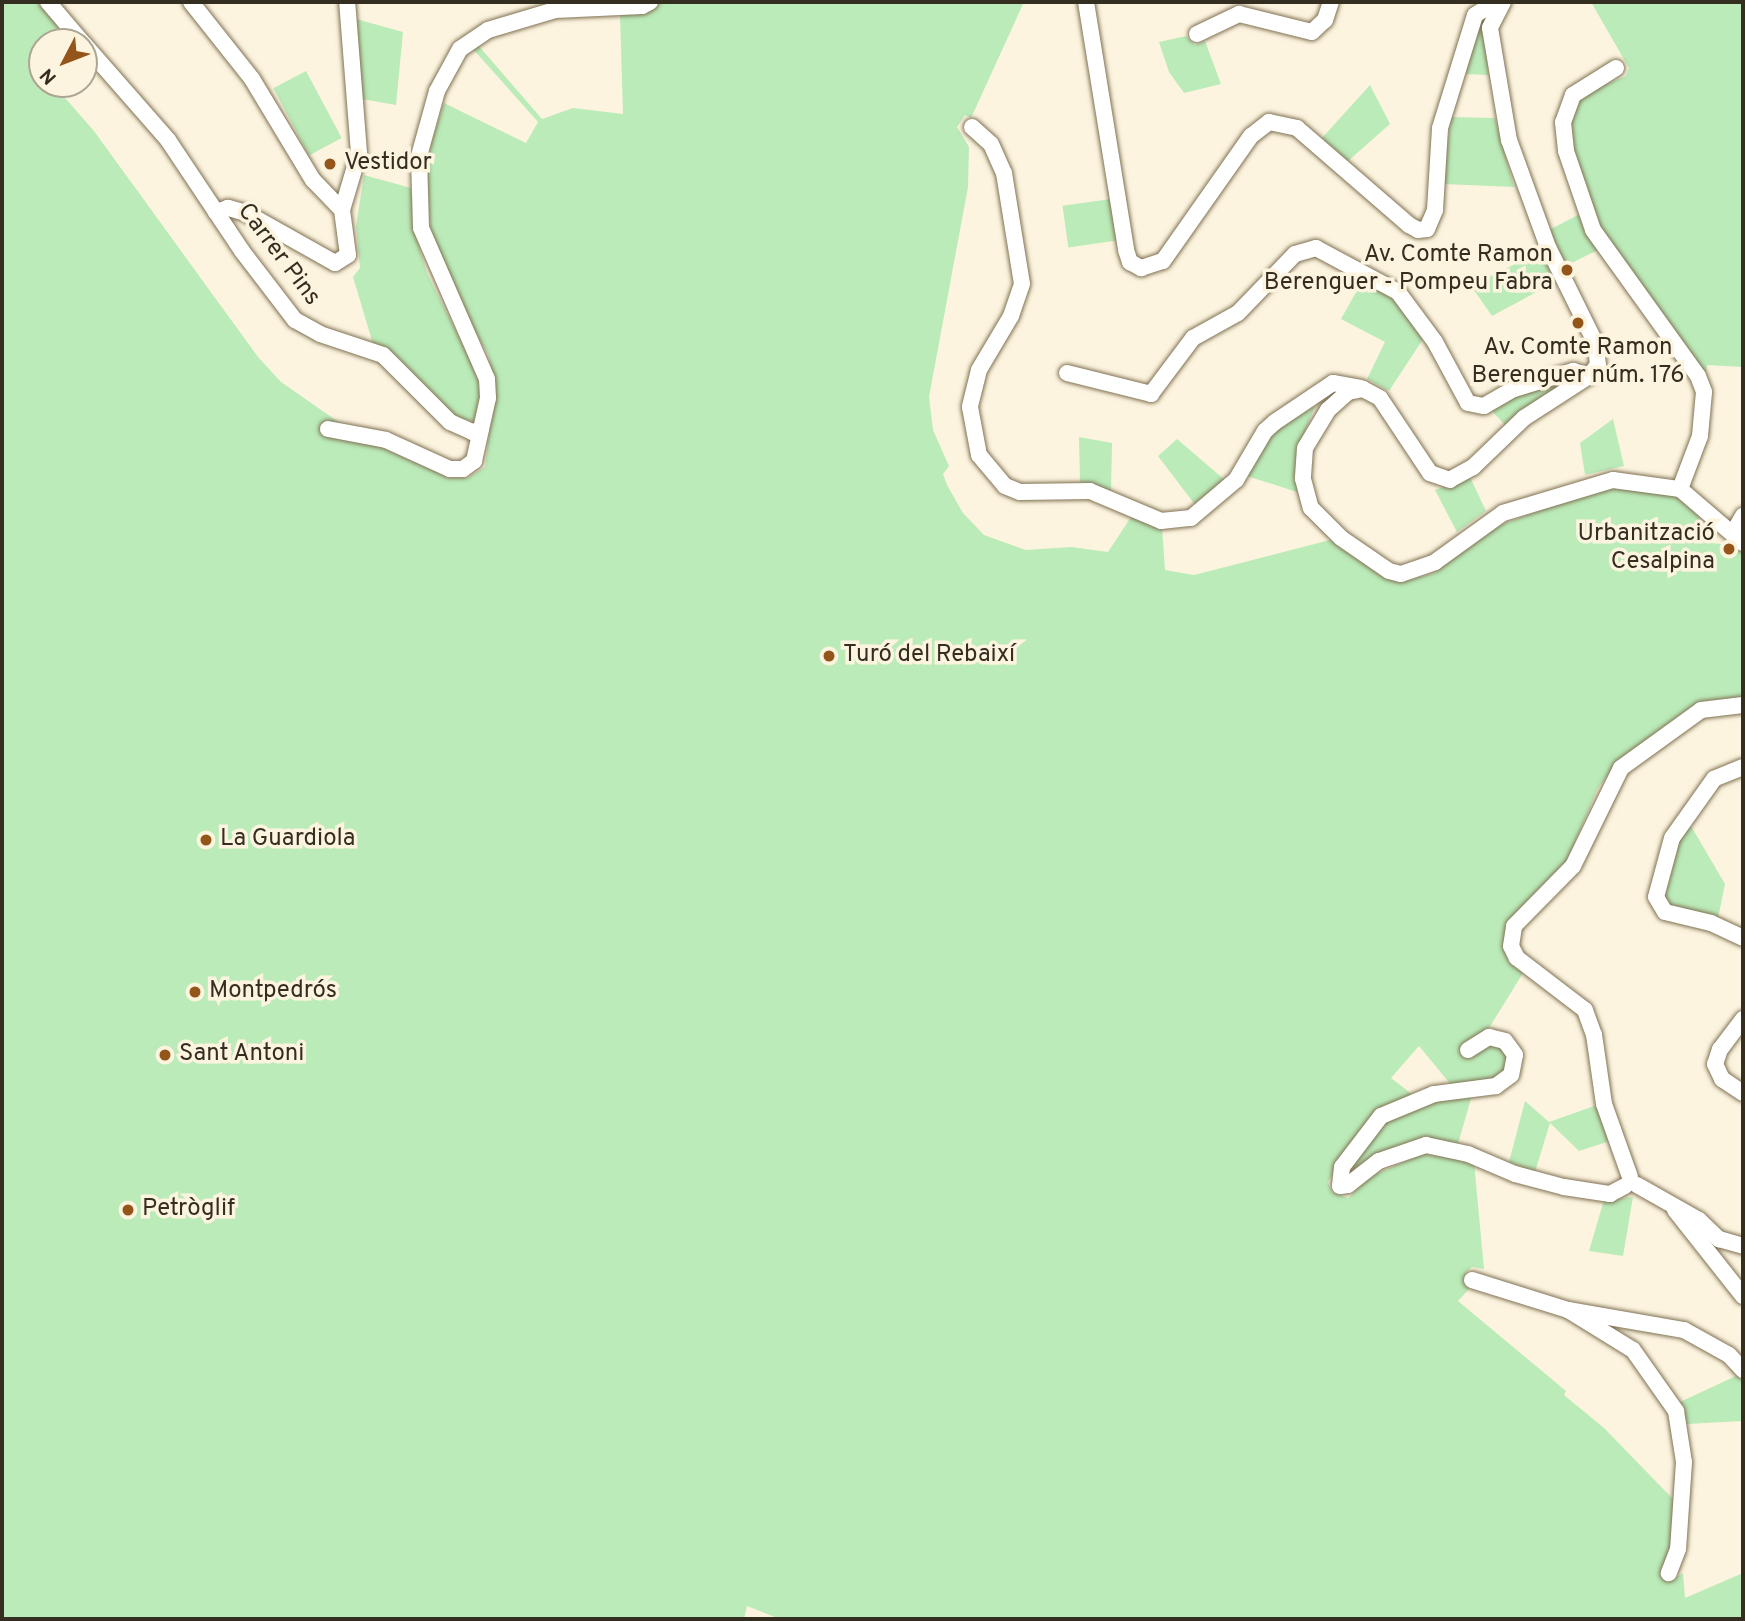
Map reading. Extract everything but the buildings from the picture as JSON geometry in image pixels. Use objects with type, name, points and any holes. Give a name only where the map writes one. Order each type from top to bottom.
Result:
[{"type":"street","name":"Carrer Pins","points":[[48,2],[70,28]]},
{"type":"street","points":[[191,2],[252,79],[313,180],[342,210]]},
{"type":"street","points":[[216,212],[228,208],[246,212],[335,263],[348,255],[342,210],[359,153],[347,2]]},
{"type":"street","points":[[328,429],[386,440],[455,470],[474,461],[487,379],[421,228],[419,156],[437,91],[460,49],[488,30],[555,10],[642,6],[650,2]]},
{"type":"street","points":[[1086,2],[1126,250],[1130,262],[1141,268],[1163,261],[1251,136],[1269,122],[1297,128],[1409,225],[1418,230],[1427,229],[1434,210],[1440,128],[1475,15],[1496,2]]},
{"type":"street","points":[[1197,34],[1238,14],[1312,32],[1325,20],[1331,2]]},
{"type":"street","points":[[972,127],[991,144],[1004,173],[1021,284],[1011,316],[979,370],[970,407],[979,455],[1005,486],[1020,492],[1090,491],[1161,521],[1191,518],[1237,480],[1265,431],[1333,383],[1363,389],[1387,404],[1430,473],[1450,480],[1490,453],[1532,411],[1589,376],[1599,359],[1596,344],[1548,247],[1508,141],[1490,28],[1503,2]]},
{"type":"street","name":"Carrer Pins","points":[[98,60],[155,125],[295,320],[320,334],[383,355],[450,422],[463,430],[481,430]]},
{"type":"street","points":[[1616,68],[1573,94],[1563,122],[1566,151],[1593,230],[1698,376],[1704,392],[1700,436],[1680,489]]},
{"type":"street","points":[[1067,373],[1152,394],[1193,338],[1238,313],[1286,260],[1316,248],[1398,292],[1435,342],[1462,397],[1475,407],[1573,371],[1589,376]]},
{"type":"street","points":[[1363,389],[1352,390],[1335,401],[1315,427],[1305,448],[1303,479],[1316,516],[1389,572],[1408,573],[1424,568],[1503,513],[1586,486],[1625,480],[1680,489],[1709,510],[1738,538]]},
{"type":"street","points":[[1738,538],[1743,516]]},
{"type":"street","points":[[1743,705],[1701,710],[1621,768],[1573,866],[1514,926],[1511,946],[1517,958],[1585,1010],[1594,1035],[1604,1104],[1630,1182],[1675,1210],[1699,1220],[1719,1239],[1743,1246]]},
{"type":"street","points":[[1743,767],[1721,773],[1702,794],[1668,845],[1656,897],[1665,912],[1711,923],[1743,939]]},
{"type":"street","points":[[1743,1019],[1715,1064],[1722,1079],[1743,1093]]},
{"type":"street","points":[[1468,1049],[1489,1037],[1506,1041],[1515,1055],[1511,1075],[1496,1086],[1434,1094],[1389,1112],[1350,1154],[1339,1175],[1340,1186],[1348,1185],[1379,1161],[1426,1145],[1461,1152],[1515,1174],[1564,1186],[1610,1194],[1630,1182]]},
{"type":"street","points":[[1675,1210],[1743,1296]]},
{"type":"street","points":[[1472,1280],[1568,1310],[1684,1331],[1721,1350],[1743,1370]]},
{"type":"street","points":[[1568,1310],[1633,1350],[1676,1412],[1684,1462],[1678,1549],[1669,1573]]},
{"type":"green space","points":[[2,2],[37,2],[61,28],[28,28],[28,98],[65,98],[94,131],[258,357],[281,382],[363,439],[449,478],[468,478],[485,467],[495,384],[488,354],[457,301],[431,232],[427,182],[431,144],[444,103],[526,143],[538,122],[473,49],[478,45],[542,119],[573,108],[623,114],[620,15],[645,14],[661,2],[1024,2],[971,118],[965,115],[957,127],[969,147],[968,187],[929,397],[933,430],[949,466],[943,474],[947,485],[963,513],[984,535],[1026,550],[1071,547],[1108,552],[1131,517],[1162,526],[1165,570],[1194,575],[1330,540],[1390,579],[1403,582],[1434,573],[1498,526],[1595,490],[1621,487],[1681,497],[1699,514],[1702,534],[1711,543],[1741,546],[1743,698],[1691,707],[1618,762],[1598,788],[1566,863],[1508,921],[1504,948],[1508,961],[1523,973],[1486,1033],[1460,1048],[1463,1055],[1472,1056],[1485,1045],[1499,1044],[1507,1054],[1508,1067],[1499,1078],[1452,1086],[1419,1046],[1391,1078],[1413,1095],[1364,1125],[1328,1182],[1332,1192],[1348,1198],[1371,1176],[1423,1154],[1474,1162],[1484,1269],[1472,1267],[1466,1272],[1464,1281],[1470,1288],[1458,1301],[1566,1391],[1564,1395],[1604,1428],[1674,1500],[1671,1555],[1662,1568],[1662,1577],[1671,1581],[1683,1573],[1685,1598],[1743,1573],[1743,1619],[780,1619],[747,1606],[744,1619],[2,1619]]},
{"type":"green space","points":[[1591,2],[1743,2],[1743,367],[1707,365],[1706,377],[1597,230],[1569,133],[1572,107],[1582,94],[1626,76],[1629,68]]},
{"type":"green space","points":[[1486,17],[1488,75],[1466,74],[1476,28]]},
{"type":"green space","points":[[356,19],[403,32],[396,105],[362,99]]},
{"type":"green space","points":[[1186,36],[1195,45],[1205,41],[1221,84],[1184,93],[1169,72],[1159,42]]},
{"type":"green space","points":[[306,71],[342,138],[309,155],[273,88]]},
{"type":"green space","points":[[1370,85],[1390,124],[1348,161],[1322,138]]},
{"type":"green space","points":[[1451,117],[1495,118],[1514,187],[1443,184]]},
{"type":"green space","points":[[364,175],[411,188],[416,237],[427,273],[479,377],[481,396],[474,421],[456,418],[398,358],[373,344],[353,277],[360,268],[356,226]]},
{"type":"green space","points":[[1111,199],[1117,241],[1068,247],[1062,206]]},
{"type":"green space","points":[[1580,214],[1598,250],[1567,266],[1549,230]]},
{"type":"green space","points":[[1541,251],[1555,282],[1492,316],[1471,286]]},
{"type":"green space","points":[[1364,278],[1390,294],[1425,336],[1389,391],[1367,379],[1385,342],[1341,319]]},
{"type":"green space","points":[[1574,376],[1505,425],[1491,410],[1516,397]]},
{"type":"green space","points":[[1315,406],[1297,453],[1297,492],[1247,476],[1271,434]]},
{"type":"green space","points":[[1613,419],[1624,466],[1585,475],[1580,443]]},
{"type":"green space","points":[[1079,437],[1112,443],[1111,491],[1080,482]]},
{"type":"green space","points":[[1177,439],[1226,481],[1196,506],[1158,456]]},
{"type":"green space","points":[[1470,477],[1486,511],[1457,532],[1435,490]]},
{"type":"green space","points":[[1691,826],[1725,884],[1718,918],[1671,905],[1665,898],[1678,843]]},
{"type":"green space","points":[[1472,1095],[1458,1144],[1378,1156],[1349,1171],[1362,1146],[1383,1123],[1434,1101]]},
{"type":"green space","points":[[1525,1101],[1549,1122],[1597,1105],[1610,1141],[1579,1151],[1550,1123],[1535,1172],[1509,1162]]},
{"type":"green space","points":[[1633,1197],[1623,1256],[1589,1251],[1604,1200]]},
{"type":"green space","points":[[1738,1375],[1743,1383],[1743,1421],[1687,1424],[1680,1402]]},
{"type":"place","name":"Vestidor","points":[[330,164]]},
{"type":"place","name":"Av. Comte Ramon Berenguer - Pompeu Fabra","points":[[1567,270]]},
{"type":"place","name":"Av. Comte Ramon Berenguer núm. 176","points":[[1578,323]]},
{"type":"place","name":"Urbanització Cesalpina","points":[[1729,549]]},
{"type":"place","name":"Turó del Rebaixí","points":[[829,656]]},
{"type":"place","name":"La Guardiola","points":[[206,840]]},
{"type":"place","name":"Montpedrós","points":[[195,992]]},
{"type":"place","name":"Sant Antoni","points":[[165,1055]]},
{"type":"place","name":"Petròglif","points":[[128,1210]]}]
